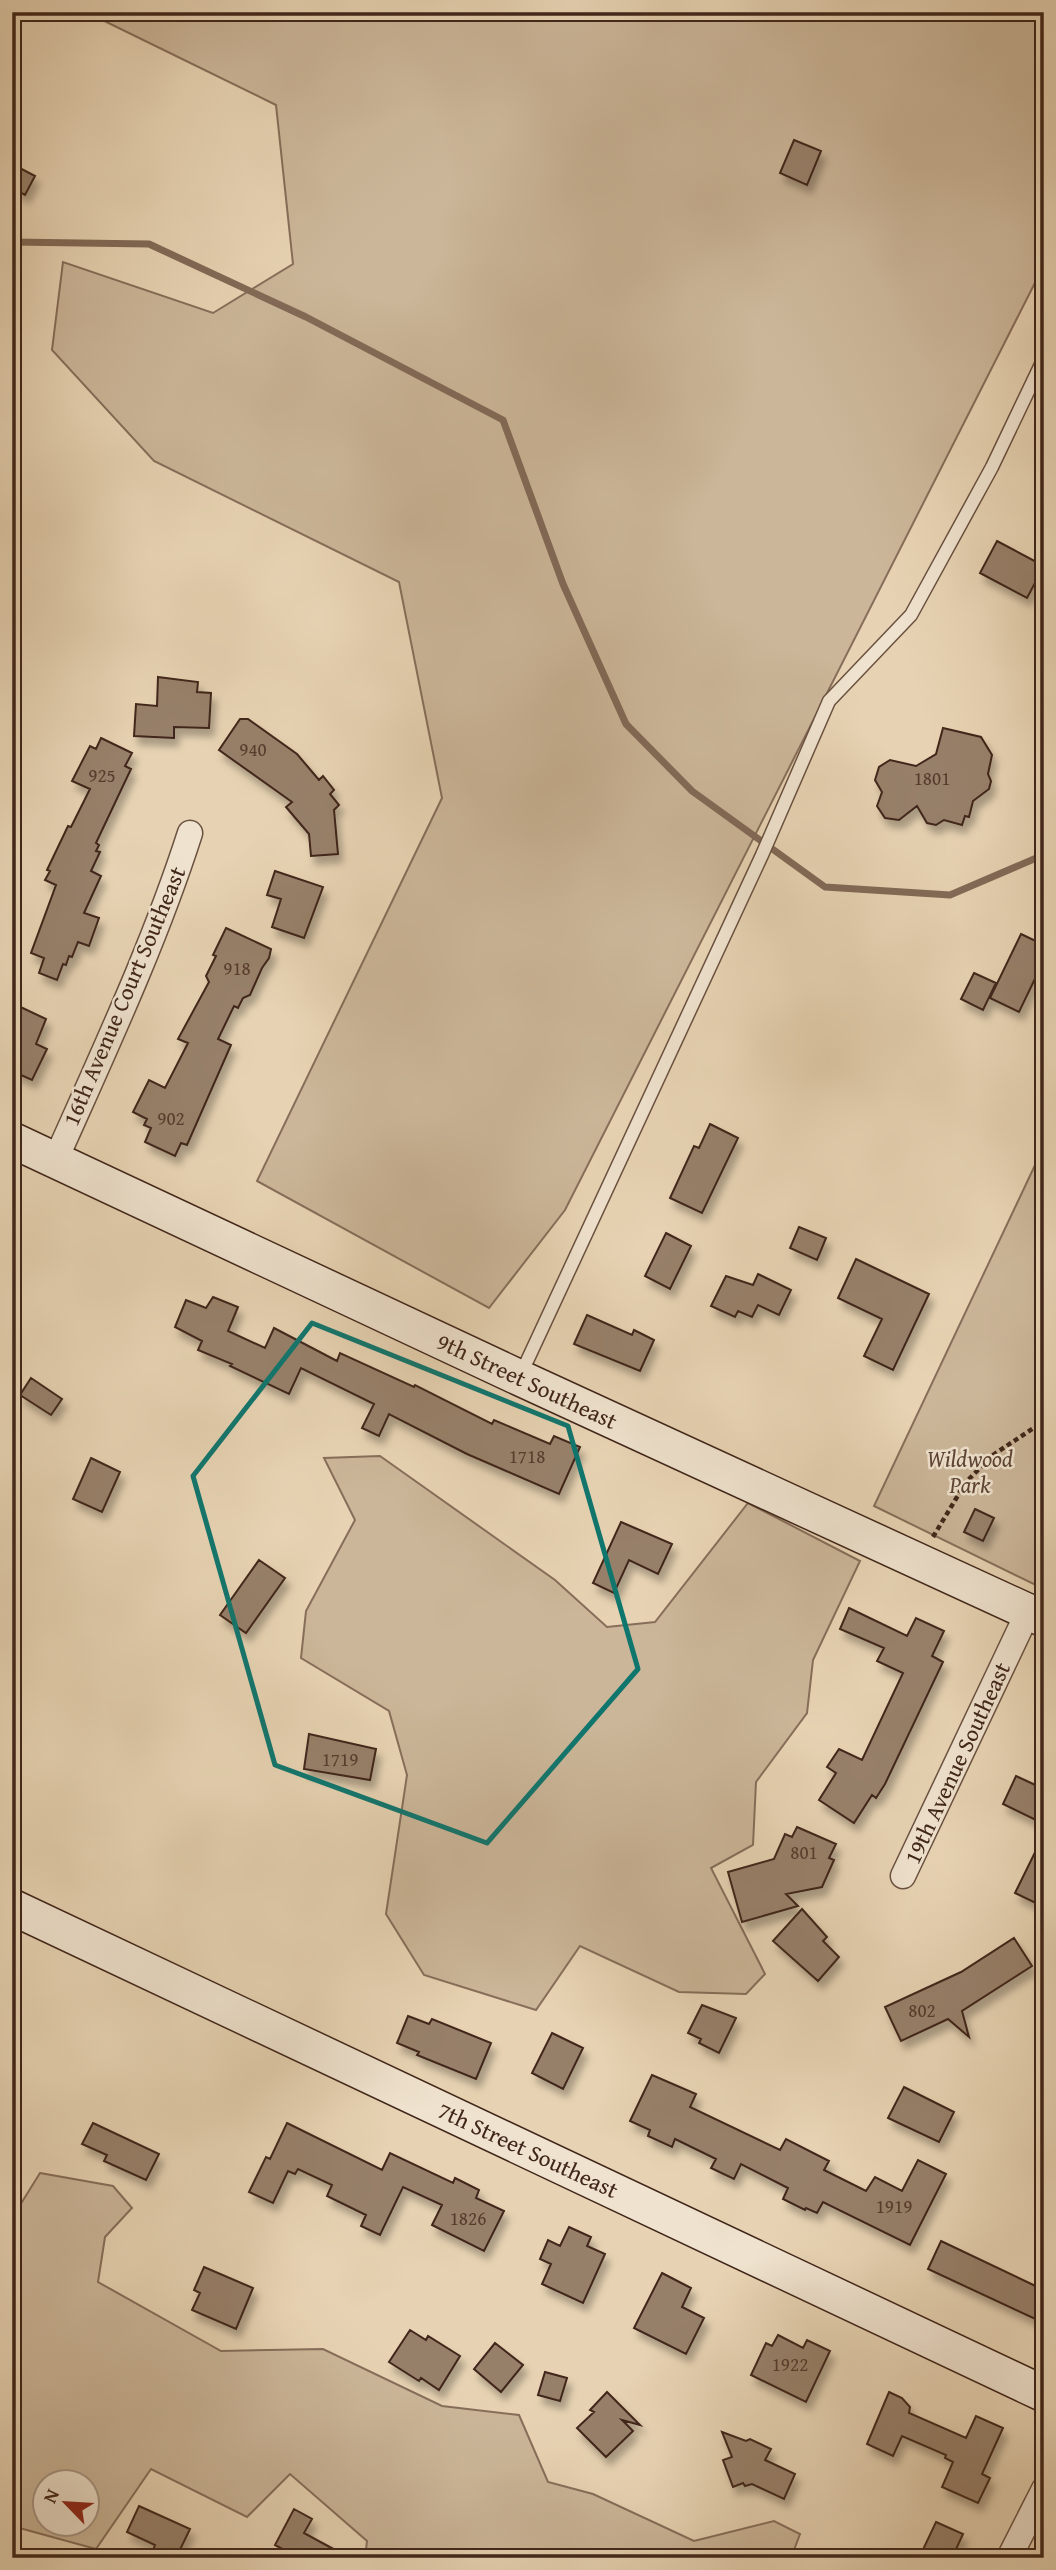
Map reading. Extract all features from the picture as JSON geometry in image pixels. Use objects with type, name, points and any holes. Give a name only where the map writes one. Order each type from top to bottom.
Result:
[{"type":"street","name":"16th Avenue Court Southeast","points":[[56,1158],[124,1007],[190,833]]},
{"type":"street","name":"9th Street Southeast","points":[[12,1140],[56,1158],[520,1378],[1036,1616]]},
{"type":"street","name":"19th Avenue Southeast","points":[[903,1876],[1036,1616]]},
{"type":"street","name":"7th Street Southeast","points":[[12,1907],[1044,2394]]},
{"type":"street","points":[[1009,2558],[1044,2489]]},
{"type":"lane","points":[[520,1378],[762,855],[829,701],[911,615],[992,467],[1044,358]]},
{"type":"path","points":[[918,1561],[966,1482],[993,1455],[1044,1421]]},
{"type":"highlighted area","points":[[312,1323],[568,1426],[638,1669],[487,1843],[275,1765],[193,1476]]},
{"type":"green space","points":[[86,12],[1044,12],[1044,265],[565,1210],[489,1308],[257,1181],[442,798],[399,582],[154,461],[52,350],[63,262],[213,313],[293,264],[276,105]]},
{"type":"green space","name":"Wildwood Park","points":[[1044,1146],[1044,1589],[874,1506]]},
{"type":"green space","points":[[380,1456],[555,1580],[607,1627],[655,1622],[748,1503],[860,1561],[813,1660],[807,1713],[756,1782],[753,1845],[711,1868],[765,1974],[746,1994],[679,1992],[580,1946],[536,2010],[424,1975],[386,1914],[407,1775],[389,1711],[301,1658],[306,1611],[355,1520],[324,1458]]},
{"type":"green space","points":[[40,2173],[113,2186],[132,2208],[105,2237],[98,2282],[221,2351],[323,2349],[442,2406],[519,2415],[548,2482],[593,2494],[694,2541],[774,2521],[800,2534],[791,2558],[365,2558],[367,2541],[290,2474],[247,2517],[151,2469],[96,2549],[56,2538],[102,2538],[102,2468],[32,2468],[32,2531],[12,2526],[12,2218]]},
{"type":"building","points":[[794,140],[821,151],[807,185],[780,173]]},
{"type":"building","points":[[12,164],[35,176],[25,195],[12,188]]},
{"type":"building","points":[[997,541],[1044,566],[1027,598],[980,573]]},
{"type":"building","points":[[158,677],[198,682],[197,692],[211,693],[209,728],[174,727],[174,738],[134,736],[136,704],[157,706]]},
{"type":"building","points":[[240,719],[248,719],[297,754],[319,780],[323,776],[334,790],[330,794],[339,805],[334,810],[338,854],[311,856],[309,834],[286,807],[292,802],[219,750]]},
{"type":"building","points":[[943,728],[981,737],[992,755],[988,774],[991,781],[989,789],[973,801],[969,817],[965,816],[962,825],[944,820],[936,825],[927,823],[917,806],[899,820],[885,818],[877,806],[882,792],[875,780],[879,767],[890,760],[916,766],[936,754]]},
{"type":"building","points":[[101,738],[132,753],[125,766],[131,769],[96,843],[99,845],[96,851],[100,852],[91,871],[101,876],[84,913],[99,918],[89,946],[78,942],[72,957],[69,956],[66,965],[63,964],[57,980],[39,973],[44,958],[31,953],[56,885],[45,880],[50,871],[47,870],[90,789],[72,781],[90,746],[96,749]]},
{"type":"building","points":[[275,871],[323,887],[304,938],[272,927],[281,899],[267,895]]},
{"type":"building","points":[[226,928],[271,949],[269,958],[250,995],[243,998],[238,1008],[234,1006],[218,1039],[231,1045],[187,1145],[181,1143],[175,1156],[145,1142],[151,1128],[144,1125],[147,1119],[133,1112],[149,1080],[165,1088],[188,1043],[178,1039],[209,982],[206,976]]},
{"type":"building","points":[[1021,934],[1044,945],[1044,960],[1019,1012],[990,998]]},
{"type":"building","points":[[974,973],[996,983],[983,1010],[961,999]]},
{"type":"building","points":[[12,1003],[46,1019],[36,1044],[47,1049],[32,1080],[12,1071]]},
{"type":"building","points":[[710,1124],[738,1138],[702,1213],[670,1198],[694,1146],[699,1148]]},
{"type":"building","points":[[799,1227],[826,1238],[817,1260],[790,1248]]},
{"type":"building","points":[[666,1233],[691,1246],[670,1289],[645,1276]]},
{"type":"building","points":[[856,1259],[929,1294],[893,1370],[864,1356],[882,1319],[838,1298]]},
{"type":"building","points":[[758,1274],[791,1290],[779,1315],[758,1305],[752,1317],[738,1311],[735,1317],[711,1306],[726,1276],[753,1285]]},
{"type":"building","points":[[213,1297],[238,1307],[228,1331],[265,1348],[274,1328],[337,1361],[340,1353],[414,1387],[415,1385],[492,1424],[494,1420],[550,1444],[554,1436],[580,1447],[559,1494],[467,1454],[389,1414],[379,1436],[362,1428],[374,1404],[301,1368],[289,1394],[230,1366],[232,1364],[198,1350],[202,1341],[175,1327],[186,1300],[206,1308]]},
{"type":"building","points":[[587,1315],[632,1335],[634,1330],[654,1340],[640,1371],[574,1344]]},
{"type":"building","points":[[31,1378],[62,1399],[51,1415],[20,1395]]},
{"type":"building","points":[[91,1458],[120,1472],[102,1512],[73,1499]]},
{"type":"building","points":[[975,1509],[994,1518],[983,1541],[964,1532]]},
{"type":"building","points":[[621,1522],[672,1544],[658,1574],[629,1560],[614,1593],[593,1583]]},
{"type":"building","points":[[259,1560],[285,1578],[246,1633],[220,1615]]},
{"type":"building","points":[[849,1608],[907,1636],[916,1618],[944,1631],[932,1656],[943,1662],[885,1784],[876,1798],[872,1795],[854,1823],[819,1800],[836,1773],[827,1767],[839,1749],[862,1760],[903,1673],[877,1661],[884,1648],[840,1629]]},
{"type":"building","points":[[309,1734],[376,1749],[370,1780],[304,1769]]},
{"type":"building","points":[[1016,1776],[1044,1789],[1044,1824],[1003,1804]]},
{"type":"building","points":[[797,1827],[836,1844],[829,1858],[834,1860],[822,1887],[786,1894],[798,1906],[742,1922],[728,1872],[774,1859],[785,1834],[792,1837]]},
{"type":"building","points":[[1044,1834],[1044,1907],[1015,1893]]},
{"type":"building","points":[[802,1909],[827,1937],[823,1941],[839,1957],[818,1981],[773,1941]]},
{"type":"building","points":[[1014,1938],[1032,1966],[962,2011],[969,2037],[948,2019],[901,2041],[885,2007],[961,1972]]},
{"type":"building","points":[[702,2005],[736,2018],[719,2053],[699,2043],[701,2039],[688,2033]]},
{"type":"building","points":[[408,2016],[429,2024],[432,2019],[491,2043],[476,2079],[417,2055],[419,2052],[397,2043]]},
{"type":"building","points":[[552,2033],[583,2048],[563,2089],[532,2073]]},
{"type":"building","points":[[652,2075],[696,2094],[690,2107],[780,2150],[786,2139],[829,2161],[824,2170],[866,2191],[875,2177],[902,2191],[918,2160],[946,2174],[910,2245],[823,2202],[817,2213],[806,2208],[805,2210],[783,2199],[788,2188],[741,2164],[734,2179],[711,2168],[716,2159],[675,2139],[672,2147],[648,2136],[650,2130],[630,2121]]},
{"type":"building","points":[[904,2087],[954,2112],[939,2142],[888,2118]]},
{"type":"building","points":[[93,2123],[159,2154],[146,2180],[104,2161],[107,2155],[82,2144]]},
{"type":"building","points":[[287,2123],[382,2170],[390,2153],[453,2183],[455,2178],[479,2190],[476,2198],[504,2211],[484,2251],[432,2225],[442,2205],[403,2187],[380,2235],[361,2226],[366,2215],[327,2196],[332,2185],[298,2169],[295,2174],[288,2171],[273,2203],[249,2192],[266,2157],[270,2159]]},
{"type":"building","points":[[569,2227],[591,2237],[587,2246],[605,2254],[583,2303],[542,2284],[551,2264],[540,2259],[548,2240],[560,2246]]},
{"type":"building","points":[[941,2241],[1044,2290],[1044,2323],[928,2269]]},
{"type":"building","points":[[204,2267],[253,2288],[236,2329],[192,2310],[200,2293],[194,2290]]},
{"type":"building","points":[[662,2273],[691,2288],[682,2307],[704,2318],[686,2354],[634,2328]]},
{"type":"building","points":[[410,2330],[426,2340],[428,2336],[460,2356],[439,2390],[389,2362]]},
{"type":"building","points":[[778,2335],[803,2348],[807,2340],[830,2351],[806,2402],[751,2375],[766,2343],[772,2346]]},
{"type":"building","points":[[495,2343],[523,2365],[501,2392],[474,2369]]},
{"type":"building","points":[[545,2372],[567,2378],[560,2401],[538,2395]]},
{"type":"building","points":[[607,2392],[640,2425],[622,2420],[633,2431],[606,2457],[577,2428],[594,2412],[590,2410]]},
{"type":"building","points":[[889,2392],[902,2398],[910,2407],[909,2413],[966,2438],[976,2416],[1003,2428],[982,2474],[990,2478],[978,2503],[942,2487],[953,2462],[945,2458],[946,2455],[902,2436],[893,2456],[867,2444]]},
{"type":"building","points":[[722,2432],[746,2441],[750,2439],[771,2449],[765,2460],[795,2474],[784,2499],[752,2484],[745,2486],[743,2483],[733,2487],[723,2460],[732,2457]]},
{"type":"building","points":[[139,2506],[190,2529],[176,2558],[150,2558],[155,2545],[127,2532]]},
{"type":"building","points":[[294,2509],[312,2519],[304,2533],[350,2558],[299,2558],[275,2545]]},
{"type":"building","points":[[936,2522],[963,2534],[952,2558],[919,2558]]},
{"type":"waterway","points":[[12,242],[149,244],[306,317],[503,420],[563,584],[626,724],[692,791],[825,887],[950,895],[1041,856],[1044,858]]}]
